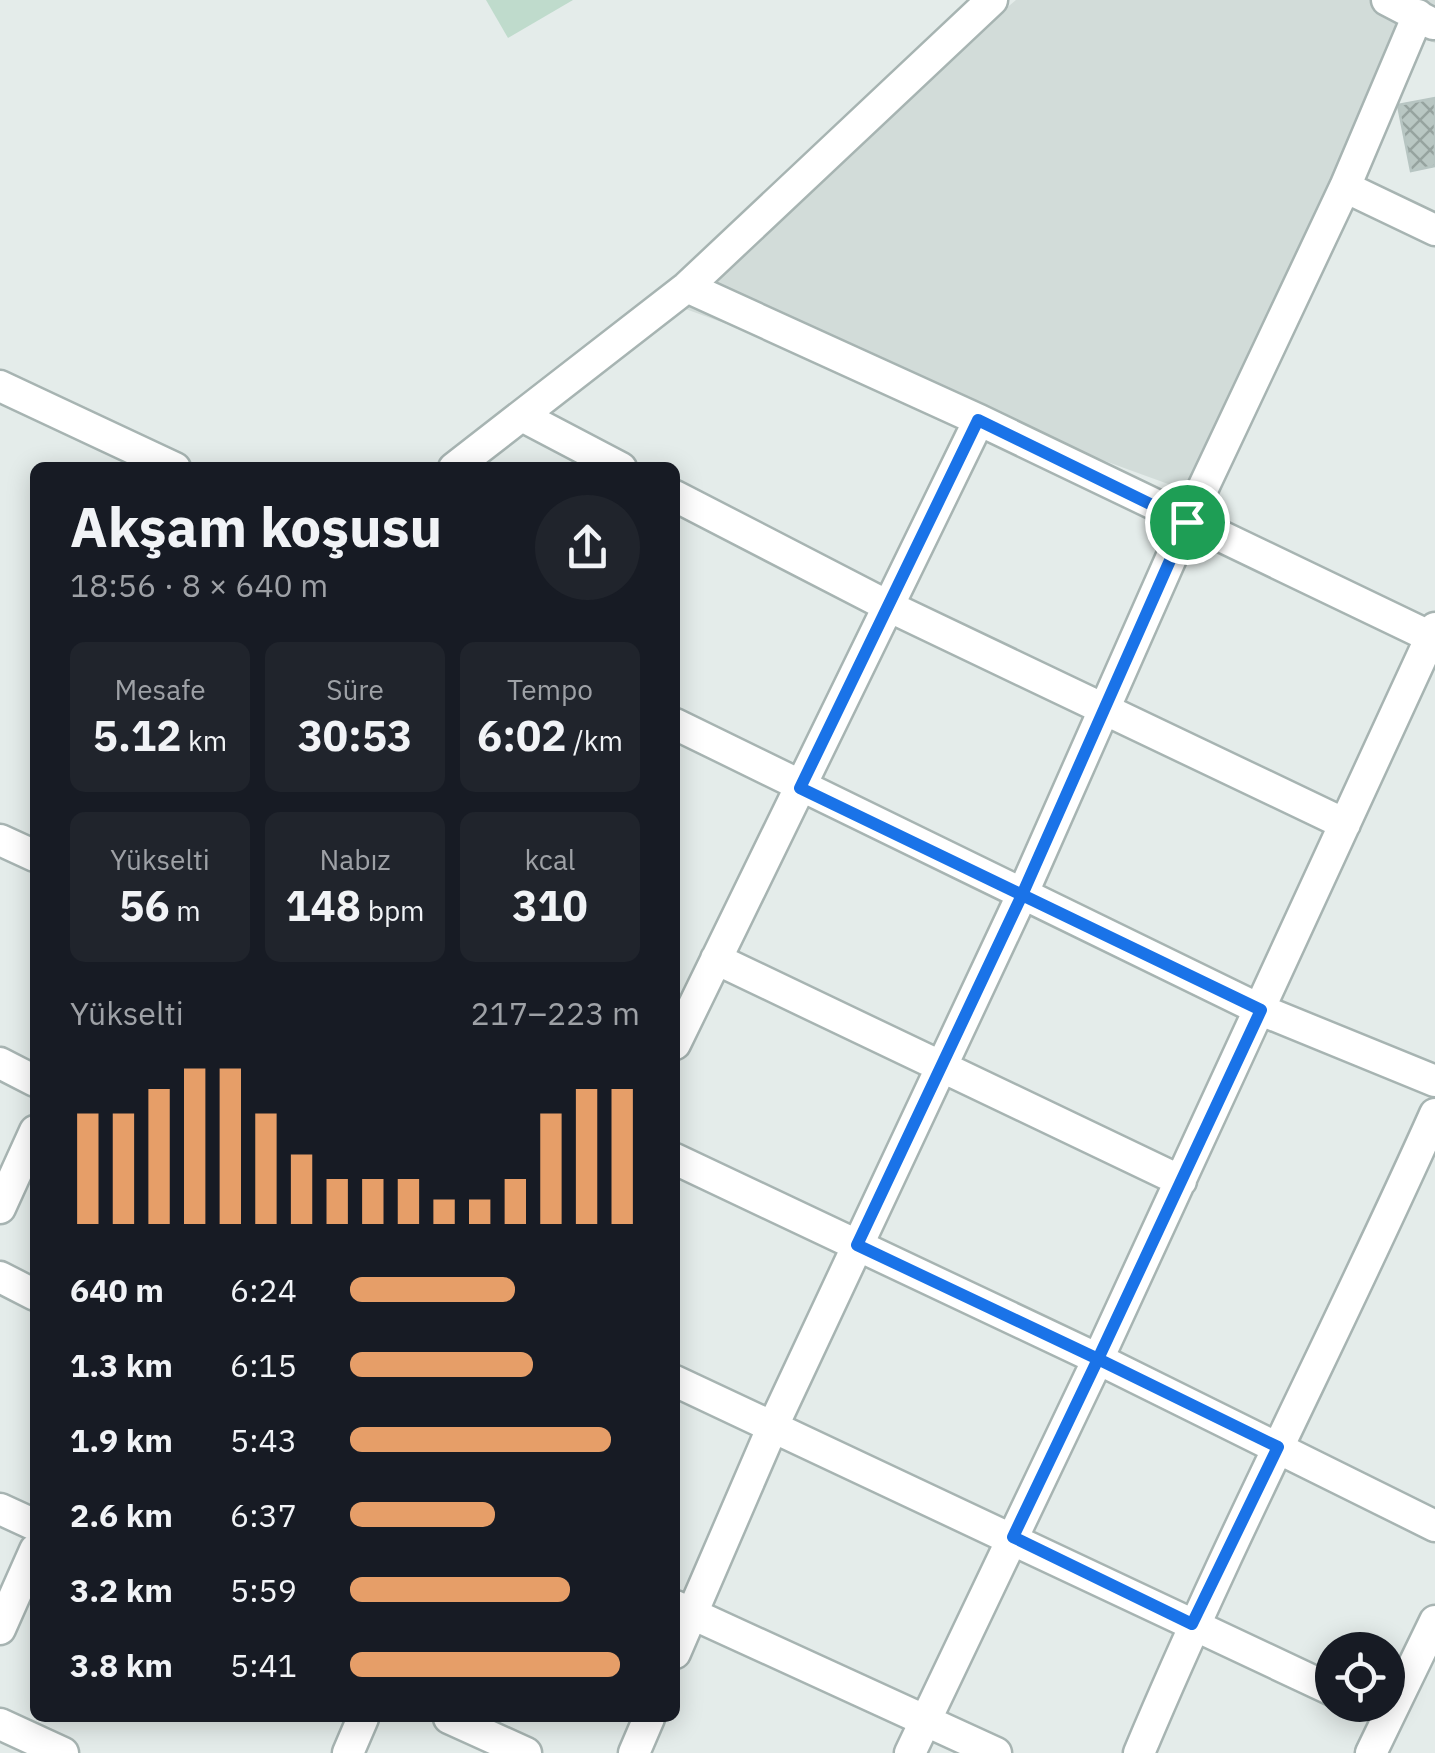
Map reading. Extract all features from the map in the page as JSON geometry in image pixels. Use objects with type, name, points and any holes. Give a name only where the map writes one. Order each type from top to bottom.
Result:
[{"type":"street","points":[[462,462],[687,287],[992,0]]},
{"type":"street","points":[[996,1753],[683,1610],[1022,895],[1187,522],[1427,20],[1386,0]]},
{"type":"street","points":[[1345,187],[1435,230]]},
{"type":"street","points":[[687,287],[1434,634],[1098,1359],[910,1753]]},
{"type":"street","points":[[0,386],[162,462]]},
{"type":"street","points":[[522,416],[610,462]]},
{"type":"street","points":[[680,1034],[978,420]]},
{"type":"street","points":[[680,499],[888,606],[1345,824]]},
{"type":"street","points":[[680,727],[1261,1010],[1435,1081]]},
{"type":"street","points":[[0,840],[30,854]]},
{"type":"street","points":[[716,959],[1181,1181]]},
{"type":"street","points":[[0,1063],[30,1078]]},
{"type":"street","points":[[1138,1753],[1192,1624],[1367,1266],[1435,1114]]},
{"type":"street","points":[[0,1208],[30,1142]]},
{"type":"street","points":[[680,1161],[1098,1359],[1435,1526]]},
{"type":"street","points":[[0,1277],[30,1292]]},
{"type":"street","points":[[680,1383],[1315,1682]]},
{"type":"street","points":[[0,1509],[30,1522]]},
{"type":"street","points":[[0,1629],[30,1561]]},
{"type":"street","points":[[1405,1667],[1435,1621]]},
{"type":"street","points":[[348,1753],[362,1722]]},
{"type":"street","points":[[458,1722],[526,1753]]},
{"type":"street","points":[[634,1753],[646,1722]]},
{"type":"street","points":[[1371,1753],[1375,1722]]},
{"type":"street","points":[[0,1724],[64,1753]]},
{"type":"shaded area","points":[[1016,0],[1435,0],[1435,43],[1402,29],[1193,493],[658,299]]},
{"type":"green space","points":[[486,0],[573,0],[508,38]]},
{"type":"building","points":[[1435,98],[1435,166],[1411,171],[1398,105]]},
{"type":"route","points":[[1187,522],[978,420],[800,788],[911,842],[1022,895],[1142,952],[1261,1010],[1098,1359],[1278,1447],[1192,1624],[1013,1537],[1098,1359],[857,1245],[1022,895],[1187,522]]}]
